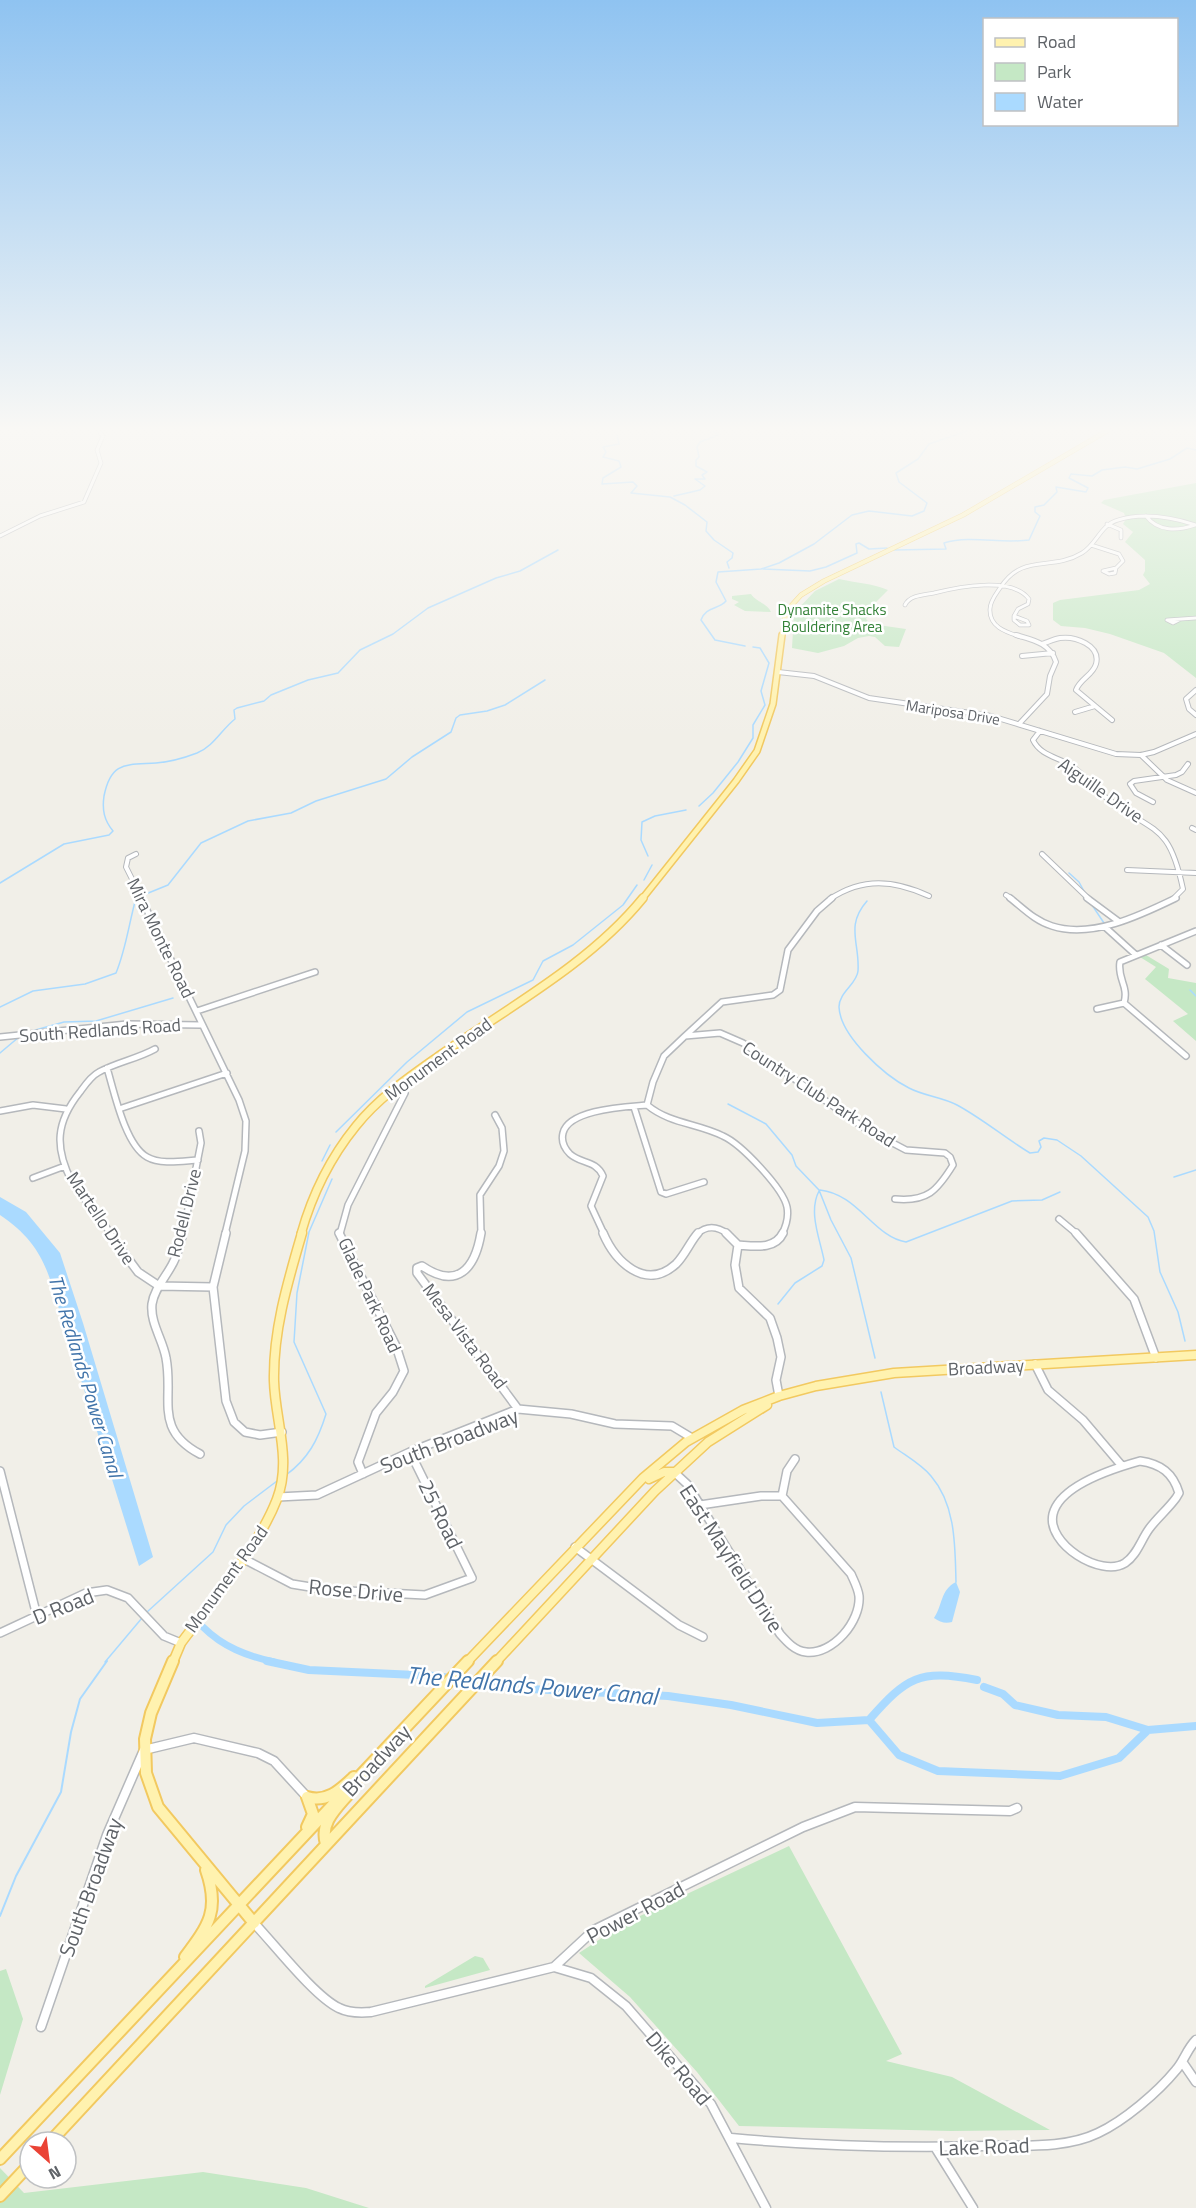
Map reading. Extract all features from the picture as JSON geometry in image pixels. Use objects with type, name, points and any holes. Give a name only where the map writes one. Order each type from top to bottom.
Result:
[{"type":"main road","name":"Monument Road","points":[[254,1923],[158,1807],[146,1773],[144,1750],[151,1713],[181,1643],[243,1558],[269,1518],[278,1497],[284,1466],[282,1432],[274,1381],[276,1338],[286,1284],[306,1217],[323,1174],[368,1112],[397,1086],[576,962],[632,912],[736,781],[757,751],[773,704],[785,617],[794,601],[808,590],[922,534]]},
{"type":"main road","name":"Broadway","points":[[3,2155],[575,1547],[618,1503],[692,1438],[735,1413],[827,1384],[872,1376],[1196,1355]]},
{"type":"main road","name":"Broadway","points":[[61,2130],[487,1670],[674,1472],[716,1436],[779,1398]]},
{"type":"main road","points":[[618,1503],[653,1476],[664,1472],[674,1472]]},
{"type":"main road","points":[[307,1797],[321,1799],[332,1796],[383,1752]]},
{"type":"main road","points":[[326,1844],[322,1834],[325,1825],[383,1752]]},
{"type":"main road","points":[[290,1851],[311,1821],[313,1809],[307,1797]]},
{"type":"main road","points":[[165,1984],[205,1931],[212,1914],[213,1890],[203,1863]]},
{"type":"main road","points":[[0,2196],[18,2177]]},
{"type":"street","points":[[1019,724],[1046,694],[1049,679],[1056,665],[1053,653],[1042,644],[1007,632],[994,622],[990,615],[990,606],[1000,587],[1016,570],[1064,561],[1082,554],[1098,534]]},
{"type":"street","points":[[1091,545],[1119,554],[1123,561],[1116,568]]},
{"type":"street","points":[[905,605],[910,598],[949,588],[982,584],[1019,591],[1029,599],[1028,604],[1018,609],[1014,616]]},
{"type":"street","points":[[949,588],[955,592]]},
{"type":"street","points":[[1179,620],[1196,618]]},
{"type":"street","points":[[1042,644],[1059,638],[1069,638],[1083,642],[1092,648],[1096,665],[1090,674],[1077,683],[1076,690],[1082,698],[1112,720]]},
{"type":"street","points":[[1024,650],[1028,654]]},
{"type":"street","points":[[1022,656],[1053,653]]},
{"type":"street","name":"Mariposa Drive","points":[[778,672],[814,676],[869,698],[991,716],[1101,751],[1141,755],[1154,752],[1196,734]]},
{"type":"street","points":[[1196,690],[1186,699],[1189,709],[1196,715]]},
{"type":"street","points":[[1076,712],[1095,706]]},
{"type":"street","name":"Aiguille Drive","points":[[1042,731],[1035,745],[1077,770],[1107,798],[1164,834],[1175,851],[1180,873]]},
{"type":"street","points":[[1141,755],[1162,777],[1196,794]]},
{"type":"street","points":[[1153,802],[1137,794],[1131,789],[1130,784],[1134,781],[1182,772],[1188,764]]},
{"type":"street","name":"Mira Monte Road","points":[[136,854],[128,858],[126,867],[197,1011],[201,1025]]},
{"type":"street","points":[[1042,854],[1079,892],[1118,921]]},
{"type":"street","points":[[1126,870],[1196,873]]},
{"type":"street","points":[[1002,900],[1008,896],[1035,919],[1050,926],[1087,930],[1105,927],[1176,898],[1183,889],[1180,873]]},
{"type":"street","points":[[647,1105],[653,1082],[664,1056],[722,1002],[773,995],[780,990],[786,954],[794,939],[812,916],[849,886],[875,882],[898,883],[917,889],[929,896]]},
{"type":"street","points":[[1105,927],[1136,955]]},
{"type":"street","points":[[1124,1003],[1126,987],[1118,967],[1120,962],[1196,931]]},
{"type":"street","points":[[1161,945],[1187,965]]},
{"type":"street","points":[[197,1011],[315,972]]},
{"type":"street","points":[[1097,1009],[1124,1003]]},
{"type":"street","points":[[1124,1003],[1186,1056]]},
{"type":"street","name":"South Redlands Road","points":[[0,1037],[178,1022],[201,1025],[244,1111],[247,1136],[213,1287],[216,1330],[230,1416],[237,1427],[247,1434],[282,1432]]},
{"type":"street","name":"Country Club Park Road","points":[[686,1036],[720,1033],[743,1043],[866,1129],[906,1150],[945,1153],[950,1157],[952,1166],[929,1196],[917,1201],[895,1199]]},
{"type":"street","points":[[155,1049],[139,1058],[107,1068],[135,1146],[145,1156],[161,1161],[198,1160]]},
{"type":"street","name":"Martello Drive","points":[[107,1068],[91,1078],[66,1109],[60,1127],[60,1145],[65,1166],[74,1184],[104,1220],[111,1238],[138,1272],[159,1286]]},
{"type":"street","points":[[122,1108],[227,1073]]},
{"type":"street","name":"Glade Park Road","points":[[363,1474],[358,1462],[376,1413],[393,1392],[404,1371],[396,1346],[339,1232],[348,1205],[370,1166],[405,1093],[397,1086]]},
{"type":"street","points":[[0,1111],[27,1104],[48,1103],[66,1109]]},
{"type":"street","points":[[647,1105],[658,1115],[688,1127],[719,1134],[744,1149],[787,1204],[788,1222],[780,1239],[764,1247],[738,1245],[729,1234],[710,1227],[699,1231],[677,1263],[662,1271],[640,1274],[626,1269],[617,1260],[591,1206],[603,1176],[602,1172],[596,1164],[570,1154],[563,1143],[562,1132],[570,1121],[577,1117],[647,1105]]},
{"type":"street","points":[[634,1107],[661,1192],[666,1194],[704,1182]]},
{"type":"street","name":"Mesa Vista Road","points":[[495,1115],[501,1123],[504,1135],[504,1153],[498,1169],[481,1194],[481,1230],[473,1259],[465,1270],[448,1278],[435,1276],[422,1266],[417,1268],[417,1273],[518,1408]]},
{"type":"street","name":"Rodell Drive","points":[[199,1131],[201,1143],[178,1254],[159,1286],[151,1306],[166,1358],[167,1416],[174,1433],[187,1448],[200,1454]]},
{"type":"street","points":[[33,1178],[65,1166]]},
{"type":"street","points":[[1059,1219],[1074,1230],[1134,1299],[1156,1358]]},
{"type":"street","points":[[738,1245],[735,1265],[739,1288],[770,1318],[777,1338],[781,1357],[776,1380],[779,1398]]},
{"type":"street","points":[[159,1286],[213,1287]]},
{"type":"street","points":[[1035,1364],[1048,1390],[1083,1420],[1122,1466]]},
{"type":"street","name":"South Broadway","points":[[278,1497],[317,1495],[410,1452],[518,1408],[571,1414],[615,1425],[672,1426],[692,1438]]},
{"type":"street","name":"25 Road","points":[[410,1452],[472,1578]]},
{"type":"street","points":[[700,1505],[752,1497],[782,1496],[787,1471],[795,1460]]},
{"type":"street","points":[[1140,1461],[1154,1462],[1176,1479],[1179,1493],[1174,1502],[1149,1529],[1132,1556],[1125,1563],[1116,1567],[1086,1559],[1069,1549],[1054,1530],[1052,1515],[1058,1503],[1080,1484],[1122,1466],[1140,1461]]},
{"type":"street","points":[[0,1471],[37,1616]]},
{"type":"street","name":"East Mayfield Drive","points":[[674,1472],[687,1484],[780,1634],[789,1644],[800,1650],[811,1652],[837,1640],[850,1623],[858,1606],[857,1586],[851,1574],[782,1496]]},
{"type":"street","points":[[575,1547],[679,1624],[703,1637]]},
{"type":"street","name":"Rose Drive","points":[[243,1558],[292,1584],[329,1590],[424,1595],[455,1586],[472,1578]]},
{"type":"street","name":"D Road","points":[[0,1633],[86,1593],[101,1590],[123,1596],[140,1609],[165,1636],[181,1643]]},
{"type":"street","points":[[144,1750],[194,1738],[258,1753],[274,1761],[307,1797]]},
{"type":"street","name":"South Broadway","points":[[41,2027],[107,1835],[144,1750]]},
{"type":"street","name":"Power Road","points":[[554,1967],[594,1930],[803,1827],[855,1807],[1010,1811],[1017,1808]]},
{"type":"street","points":[[254,1923],[323,1998],[336,2008],[351,2012],[371,2012],[554,1967]]},
{"type":"street","name":"Dike Road","points":[[554,1967],[591,1978],[626,2006],[697,2087],[731,2138],[766,2208]]},
{"type":"street","name":"Lake Road","points":[[731,2138],[796,2145],[936,2147],[1046,2144],[1088,2137],[1102,2132],[1169,2079],[1183,2063],[1186,2048],[1196,2040]]},
{"type":"street","points":[[1183,2063],[1196,2082]]},
{"type":"street","points":[[936,2147],[973,2208]]},
{"type":"green space","points":[[1131,534],[1196,534],[1196,678],[1164,653],[1110,634],[1085,628],[1061,626],[1053,620],[1053,603],[1060,600],[1139,590],[1150,584],[1143,575],[1145,560],[1125,542]]},
{"type":"green space","name":"Dynamite Shacks Bouldering Area","points":[[839,579],[870,584],[888,590],[873,605],[866,619],[871,624],[906,629],[899,647],[885,646],[875,637],[869,636],[818,653],[792,648],[794,613],[815,591]]},
{"type":"green space","points":[[751,594],[771,612],[745,611],[734,605],[739,602],[732,599],[732,596]]},
{"type":"green space","points":[[1146,955],[1169,969],[1168,978],[1196,983],[1196,1041],[1173,1021],[1188,1014],[1145,979],[1156,967],[1140,957]]},
{"type":"green space","points":[[789,1846],[902,2054],[886,2061],[952,2077],[1050,2130],[951,2131],[739,2126],[697,2072],[630,1997],[579,1953],[623,1924]]},
{"type":"green space","points":[[475,1956],[483,1958],[490,1970],[425,1988],[425,1986]]},
{"type":"green space","points":[[6,1969],[23,2019],[0,2095],[0,1971]]},
{"type":"green space","points":[[0,2168],[18,2187],[18,2190],[24,2193],[78,2190],[78,2187],[203,2172],[306,2188],[369,2208],[0,2208]]},
{"type":"water","points":[[0,1197],[26,1212],[60,1253],[153,1557],[139,1566],[50,1278],[32,1244],[13,1224],[0,1215]]},
{"type":"water","points":[[956,1582],[960,1592],[952,1622],[940,1622],[934,1618],[944,1593]]},
{"type":"waterway","points":[[709,534],[733,553],[732,558],[727,562],[729,568]]},
{"type":"waterway","points":[[745,646],[715,640],[701,620],[706,612],[726,601],[716,582],[718,572],[761,569],[779,563],[827,534]]},
{"type":"waterway","points":[[894,550],[946,549],[944,543],[965,540],[1029,540],[1032,534]]},
{"type":"waterway","points":[[763,569],[810,571],[826,567],[857,553],[856,544],[859,543],[869,549],[887,548]]},
{"type":"waterway","points":[[0,883],[64,844],[109,835],[113,831],[104,815],[104,796],[111,776],[121,767],[166,762],[197,753],[213,742],[235,719],[234,710],[237,708],[264,701],[271,695],[308,680],[338,673],[360,650],[393,634],[428,608],[496,578],[520,571],[558,550]]},
{"type":"waterway","points":[[699,806],[713,793],[738,762],[753,738],[753,725],[765,705],[761,691],[769,663],[760,648],[753,647]]},
{"type":"waterway","points":[[0,1007],[33,991],[85,984],[116,973],[136,898],[168,885],[201,843],[248,821],[291,813],[316,801],[386,779],[412,757],[451,732],[456,718],[460,715],[487,711],[505,705],[545,680]]},
{"type":"waterway","points":[[648,856],[641,840],[642,822],[655,816],[686,810]]},
{"type":"waterway","points":[[644,880],[652,865]]},
{"type":"waterway","points":[[1069,873],[1079,882],[1085,893]]},
{"type":"waterway","points":[[336,1132],[407,1062],[467,1012],[533,980],[543,961],[573,945],[623,905],[637,885]]},
{"type":"waterway","points":[[867,901],[860,910],[855,927],[857,976],[842,997],[839,1007],[841,1018],[855,1042],[877,1065],[899,1082],[915,1091],[957,1105],[1030,1153],[1038,1152],[1041,1147],[1039,1141],[1044,1138],[1057,1140],[1081,1156],[1148,1217],[1154,1231],[1160,1272],[1178,1312],[1185,1341]]},
{"type":"waterway","points":[[1092,905],[1104,923]]},
{"type":"waterway","points":[[1190,990],[1196,996]]},
{"type":"waterway","points":[[32,1031],[64,1022],[96,1021],[173,998]]},
{"type":"waterway","points":[[0,1053],[19,1037]]},
{"type":"waterway","points":[[728,1104],[766,1124],[792,1155],[796,1166],[819,1190],[831,1220],[851,1258],[875,1358]]},
{"type":"waterway","points":[[322,1161],[330,1145]]},
{"type":"waterway","points":[[1174,1177],[1196,1170]]},
{"type":"waterway","points":[[286,1475],[311,1448],[326,1414],[294,1342],[297,1293],[309,1232],[332,1179]]},
{"type":"waterway","points":[[820,1190],[845,1199],[884,1232],[906,1242],[1012,1201],[1042,1200],[1060,1192]]},
{"type":"waterway","points":[[778,1304],[795,1283],[822,1266],[824,1260],[815,1217],[819,1191]]},
{"type":"waterway","points":[[881,1392],[894,1447],[931,1476],[945,1500],[952,1526],[956,1582]]},
{"type":"waterway","points":[[147,1612],[213,1552],[226,1525],[244,1506],[277,1481]]},
{"type":"waterway","points":[[105,1662],[142,1618]]},
{"type":"waterway","name":"The Redlands Power Canal","points":[[203,1627],[236,1650],[274,1662]]},
{"type":"waterway","points":[[0,1916],[16,1876],[61,1792],[71,1732],[80,1699],[107,1661]]},
{"type":"waterway","name":"The Redlands Power Canal","points":[[267,1661],[309,1670],[437,1676],[510,1688],[668,1696],[731,1705],[817,1723],[869,1720]]},
{"type":"waterway","name":"The Redlands Power Canal","points":[[869,1720],[894,1694],[916,1680],[927,1676],[977,1680]]},
{"type":"waterway","name":"The Redlands Power Canal","points":[[984,1687],[1003,1694],[1015,1705],[1058,1715],[1106,1717],[1148,1730]]},
{"type":"waterway","name":"The Redlands Power Canal","points":[[869,1720],[899,1755],[938,1771],[1060,1776],[1119,1758],[1148,1730]]},
{"type":"waterway","name":"The Redlands Power Canal","points":[[1148,1730],[1196,1726]]}]
